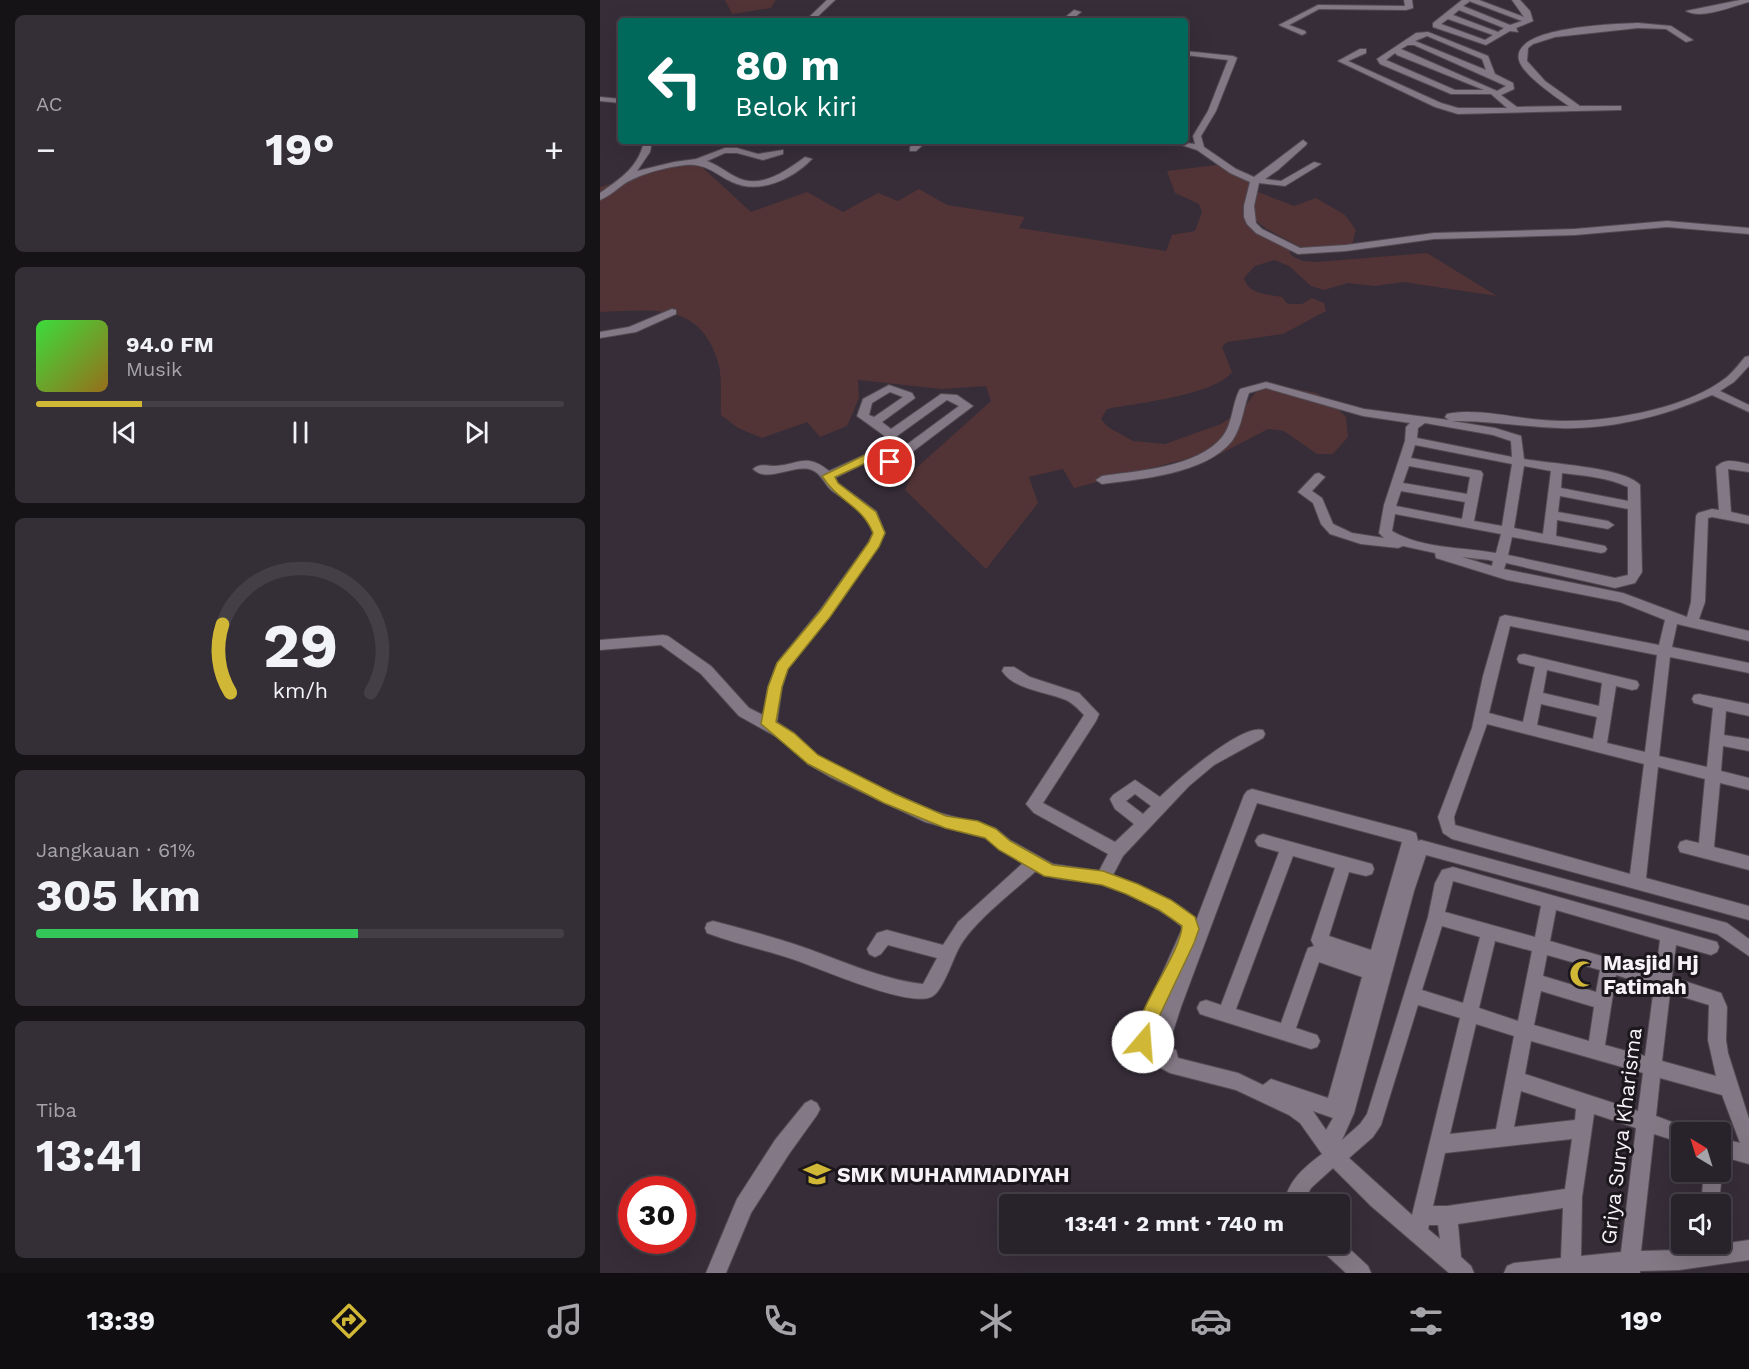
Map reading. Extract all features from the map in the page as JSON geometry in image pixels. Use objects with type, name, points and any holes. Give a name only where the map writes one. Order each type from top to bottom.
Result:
[{"type":"street","points":[[812,18],[831,0]]},
{"type":"street","points":[[1302,33],[1283,25],[1330,0]]},
{"type":"street","points":[[1318,7],[1406,8],[1410,6],[1408,0]]},
{"type":"street","points":[[1466,0],[1436,25],[1486,43],[1509,28],[1529,21]]},
{"type":"street","points":[[1472,0],[1529,21]]},
{"type":"street","points":[[1516,0],[1526,11],[1529,21]]},
{"type":"street","points":[[1690,11],[1705,11],[1749,0]]},
{"type":"street","points":[[1736,3],[1747,10]]},
{"type":"street","points":[[1458,7],[1537,39]]},
{"type":"street","points":[[1069,18],[1077,12]]},
{"type":"street","points":[[1446,15],[1499,35]]},
{"type":"street","points":[[1578,109],[1542,83],[1523,62],[1523,49],[1529,43],[1537,39],[1568,33],[1653,25],[1674,29],[1689,40]]},
{"type":"street","points":[[1406,43],[1421,45],[1492,76],[1509,83],[1511,87],[1495,93],[1454,92],[1383,62],[1381,59],[1396,49],[1419,35],[1428,34],[1485,58],[1492,76]]},
{"type":"street","points":[[1396,49],[1495,93],[1516,111]]},
{"type":"street","points":[[1362,51],[1342,62],[1438,105],[1458,111],[1618,108]]},
{"type":"street","points":[[1188,53],[1233,58],[1212,111],[1197,136],[1200,148]]},
{"type":"street","points":[[600,99],[618,101]]},
{"type":"street","points":[[1303,143],[1256,181],[1249,206],[1252,224],[1259,231],[1298,252],[1434,236],[1575,232],[1667,224],[1749,231]]},
{"type":"street","points":[[629,177],[646,152],[647,144]]},
{"type":"street","points":[[913,149],[919,144]]},
{"type":"street","points":[[1169,153],[1171,144]]},
{"type":"street","points":[[1184,144],[1200,148],[1233,171],[1256,181],[1282,184],[1317,164]]},
{"type":"street","points":[[600,197],[629,177],[679,164],[698,162],[718,152],[731,149],[759,159],[780,152]]},
{"type":"street","points":[[698,162],[720,170],[743,184],[758,184],[778,179],[808,159]]},
{"type":"street","points":[[600,335],[632,330],[672,312]]},
{"type":"street","points":[[1102,480],[1173,468],[1200,459],[1227,440],[1238,415],[1239,402],[1244,391],[1254,386],[1266,385],[1352,409],[1397,418],[1455,417],[1574,425],[1639,415],[1712,391],[1727,382],[1749,359]]},
{"type":"street","points":[[1712,391],[1749,409]]},
{"type":"street","points":[[828,476],[871,451],[887,462],[899,456],[967,406],[953,397],[945,396],[891,435]]},
{"type":"street","points":[[1499,565],[1520,462],[1517,439],[1424,419],[1417,422],[1412,428],[1411,441],[1389,509],[1385,533],[1396,539],[1623,598],[1672,618],[1749,636]]},
{"type":"street","points":[[874,422],[891,435],[899,456]]},
{"type":"street","points":[[1319,477],[1304,492],[1319,502],[1327,525],[1341,534],[1420,549],[1470,565],[1499,565],[1615,583],[1626,582],[1634,578],[1636,572],[1634,485],[1622,478],[1520,462],[1411,441]]},
{"type":"street","points":[[1404,461],[1478,474],[1467,523]]},
{"type":"street","points":[[759,469],[778,470],[799,464],[817,467],[828,476],[834,486],[872,514],[879,533],[874,544],[825,613],[782,667],[775,687],[769,724]]},
{"type":"street","points":[[1725,515],[1722,467],[1728,464],[1749,468]]},
{"type":"street","points":[[1549,538],[1557,468]]},
{"type":"street","points":[[1396,486],[1472,499]]},
{"type":"street","points":[[1554,491],[1634,506]]},
{"type":"street","points":[[1307,512],[1319,502]]},
{"type":"street","points":[[1389,509],[1601,549]]},
{"type":"street","points":[[1692,622],[1698,602],[1702,516],[1712,513],[1749,520]]},
{"type":"street","points":[[1552,515],[1608,525]]},
{"type":"street","points":[[1637,883],[1664,651],[1672,618]]},
{"type":"street","points":[[1749,668],[1505,621],[1473,746],[1446,817],[1448,828],[1452,832],[1749,913]]},
{"type":"street","points":[[600,645],[663,640],[706,670],[744,712],[769,724],[789,738],[808,756],[835,773],[930,817],[984,831],[1050,871],[1103,878],[1165,905],[1189,922],[1190,929],[1185,943],[1172,967],[1143,1036],[1148,1052],[1170,1064],[1238,1082],[1284,1102],[1306,1117],[1330,1150],[1419,1224],[1458,1268]]},
{"type":"street","points":[[1524,659],[1632,685]]},
{"type":"street","points":[[1528,729],[1541,668],[1546,664]]},
{"type":"street","points":[[1008,671],[1025,681],[1074,697],[1092,714],[1034,804],[1039,809],[1117,851]]},
{"type":"street","points":[[1599,747],[1611,680]]},
{"type":"street","points":[[1535,697],[1605,713]]},
{"type":"street","points":[[1699,699],[1749,710]]},
{"type":"street","points":[[1706,851],[1715,776],[1720,704]]},
{"type":"street","points":[[1481,717],[1749,784]]},
{"type":"street","points":[[1103,878],[1117,851],[1160,805],[1209,760],[1258,734]]},
{"type":"street","points":[[1717,739],[1749,746]]},
{"type":"street","points":[[1143,822],[1120,805],[1119,799],[1132,787],[1138,787],[1160,805]]},
{"type":"street","points":[[1330,1150],[1345,1113],[1374,966],[1411,838],[1252,795],[1172,1007],[1158,1052],[1334,1109],[1374,966],[1406,891],[1421,847],[1721,928],[1749,948]]},
{"type":"street","points":[[1263,841],[1366,869]]},
{"type":"street","points":[[1686,847],[1749,863]]},
{"type":"street","points":[[1226,1014],[1288,848]]},
{"type":"street","points":[[713,928],[920,993],[930,988],[946,953],[964,927],[1034,863]]},
{"type":"street","points":[[1286,1033],[1344,864]]},
{"type":"street","points":[[1295,1194],[1296,1189],[1330,1150],[1370,1128],[1413,995],[1436,917],[1443,883],[1450,874],[1550,900],[1711,947]]},
{"type":"street","points":[[1503,1138],[1550,900]]},
{"type":"street","points":[[1436,917],[1609,965],[1718,1001],[1717,1037],[1728,1088],[1749,1143]]},
{"type":"street","points":[[1419,1224],[1489,932]]},
{"type":"street","name":"Griya Surya Kharisma","points":[[1630,1267],[1669,934]]},
{"type":"street","points":[[875,949],[883,938],[887,937],[946,953]]},
{"type":"street","points":[[1317,946],[1374,966]]},
{"type":"street","points":[[1596,1050],[1609,965]]},
{"type":"street","points":[[1534,981],[1603,1002]]},
{"type":"street","points":[[1413,995],[1524,1031],[1728,1088]]},
{"type":"street","points":[[1206,1008],[1311,1041]]},
{"type":"street","points":[[1516,1080],[1586,1105],[1671,1130]]},
{"type":"street","points":[[1571,1266],[1573,1197],[1586,1105]]},
{"type":"street","points":[[716,1273],[744,1206],[782,1147],[811,1109]]},
{"type":"street","points":[[1437,1145],[1584,1128]]},
{"type":"street","points":[[1731,1150],[1749,1155]]},
{"type":"street","points":[[1419,1224],[1447,1216],[1573,1197]]},
{"type":"street","points":[[1447,1216],[1458,1268]]},
{"type":"street","points":[[1731,1250],[1749,1250]]},
{"type":"street","points":[[1340,1254],[1361,1273]]},
{"type":"street","points":[[1514,1273],[1571,1266],[1630,1267],[1679,1260],[1693,1254]]},
{"type":"shaded area","points":[[725,0],[776,0],[771,8],[732,14]]},
{"type":"shaded area","points":[[1225,164],[1254,182],[1253,190],[1294,206],[1316,198],[1345,215],[1356,230],[1352,245],[1302,248],[1267,229],[1248,215],[1251,227],[1288,249],[1292,256],[1303,261],[1317,262],[1427,253],[1497,296],[1403,282],[1375,286],[1348,283],[1324,290],[1311,286],[1289,266],[1274,260],[1255,266],[1244,278],[1246,284],[1254,291],[1282,297],[1288,304],[1302,304],[1312,298],[1324,303],[1326,311],[1283,334],[1227,342],[1222,347],[1232,372],[1210,387],[1174,397],[1107,409],[1101,419],[1108,427],[1133,441],[1165,444],[1221,424],[1242,410],[1256,392],[1269,387],[1285,387],[1316,393],[1329,400],[1346,417],[1348,437],[1333,454],[1317,454],[1284,431],[1268,429],[1197,466],[1190,458],[1074,488],[1063,469],[1029,477],[1038,503],[986,569],[905,490],[913,471],[991,401],[986,386],[942,389],[858,380],[859,398],[847,426],[820,437],[807,422],[762,438],[738,428],[721,415],[719,365],[709,340],[698,327],[685,318],[670,313],[600,312],[600,187],[650,172],[676,166],[702,167],[751,212],[807,192],[843,212],[878,193],[898,201],[919,189],[947,205],[1025,217],[1019,228],[1166,251],[1172,235],[1195,231],[1202,212],[1199,204],[1175,193],[1167,171]]},
{"type":"place","name":"Masjid Hj Fatimah","points":[[1583,974]]},
{"type":"place","name":"SMK MUHAMMADIYAH","points":[[817,1174]]},
{"type":"route","points":[[890,462],[884,462],[871,456],[828,476],[834,486],[872,514],[879,533],[874,544],[825,613],[782,667],[775,687],[769,724],[789,738],[813,760],[889,799],[930,817],[990,833],[1005,845],[1050,871],[1103,878],[1132,889],[1165,905],[1189,922],[1190,929],[1185,943],[1149,1020],[1143,1042]]}]
